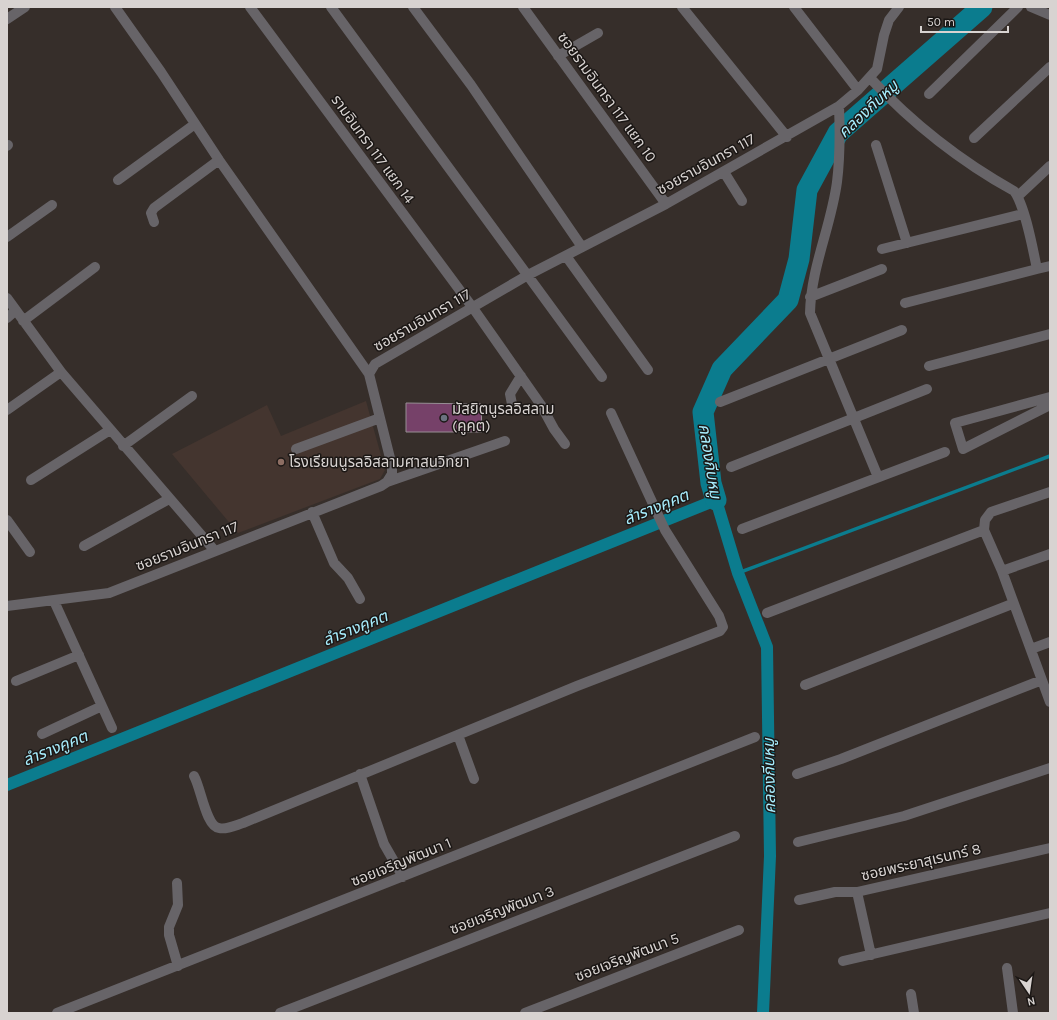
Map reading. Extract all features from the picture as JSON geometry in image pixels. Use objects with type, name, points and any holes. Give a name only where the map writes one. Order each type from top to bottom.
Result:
[{"type":"street","points":[[7,19],[25,7]]},
{"type":"street","points":[[115,7],[162,72],[219,160],[369,374]]},
{"type":"street","name":"รามอินทรา 117 แยก 14","points":[[250,7],[473,308],[521,376],[565,444]]},
{"type":"street","points":[[331,7],[602,377]]},
{"type":"street","points":[[414,7],[471,85],[582,247]]},
{"type":"street","name":"ซอยรามอินทรา 117 แยก 10","points":[[523,7],[666,204]]},
{"type":"street","points":[[682,7],[787,136]]},
{"type":"street","points":[[794,7],[858,90]]},
{"type":"street","name":"ซอยรามอินทรา 117","points":[[7,606],[109,593],[215,552],[387,482],[392,474],[392,466],[369,374],[375,364],[528,275],[666,204],[839,106],[870,78],[876,69],[889,20],[899,7]]},
{"type":"street","points":[[929,94],[1018,7]]},
{"type":"street","points":[[1031,7],[1050,15]]},
{"type":"street","points":[[558,56],[598,33]]},
{"type":"street","points":[[974,138],[1050,67]]},
{"type":"street","points":[[870,78],[880,90],[936,139],[974,168],[1014,191],[1018,196],[1037,269]]},
{"type":"street","points":[[839,106],[840,120],[837,182],[814,270],[810,297],[810,313],[878,477]]},
{"type":"street","points":[[118,180],[195,124]]},
{"type":"street","points":[[876,145],[907,242]]},
{"type":"street","points":[[154,222],[151,213],[154,208],[219,160]]},
{"type":"street","points":[[1018,196],[1050,166]]},
{"type":"street","points":[[724,172],[742,201]]},
{"type":"street","points":[[7,237],[52,205]]},
{"type":"street","points":[[882,249],[1023,214]]},
{"type":"street","points":[[566,256],[648,370]]},
{"type":"street","points":[[905,303],[1050,266]]},
{"type":"street","points":[[23,321],[95,267]]},
{"type":"street","points":[[810,297],[882,269]]},
{"type":"street","points":[[7,298],[15,311],[61,372],[215,552]]},
{"type":"street","points":[[7,318],[15,311]]},
{"type":"street","points":[[720,402],[902,330]]},
{"type":"street","points":[[929,366],[1050,334]]},
{"type":"street","points":[[7,410],[61,372]]},
{"type":"street","points":[[513,409],[510,394],[521,376]]},
{"type":"street","points":[[731,467],[927,389]]},
{"type":"street","points":[[124,446],[192,396]]},
{"type":"street","points":[[1050,396],[955,423],[963,449],[1050,405]]},
{"type":"street","points":[[194,776],[199,784],[208,818],[212,826],[218,828],[243,823],[360,774],[720,631],[723,627],[719,616],[665,530],[611,413]]},
{"type":"street","points":[[296,449],[380,418]]},
{"type":"street","points":[[31,480],[110,430]]},
{"type":"street","points":[[387,482],[505,441]]},
{"type":"street","points":[[742,530],[945,452]]},
{"type":"street","points":[[1050,492],[991,512],[985,520],[984,530],[1002,571],[1012,604],[1031,649],[1050,702]]},
{"type":"street","points":[[84,546],[169,499]]},
{"type":"street","points":[[312,512],[334,563],[348,578],[360,599]]},
{"type":"street","points":[[7,520],[30,552]]},
{"type":"street","points":[[767,613],[984,530]]},
{"type":"street","points":[[1002,571],[1050,554]]},
{"type":"street","points":[[54,601],[112,728]]},
{"type":"street","points":[[805,685],[1012,604]]},
{"type":"street","points":[[1031,649],[1050,642]]},
{"type":"street","points":[[16,682],[79,655]]},
{"type":"street","points":[[797,774],[841,759],[1042,680]]},
{"type":"street","points":[[42,734],[102,706]]},
{"type":"street","points":[[458,735],[474,779]]},
{"type":"street","name":"ซอยเจริญพัฒนา 1","points":[[57,1013],[754,737]]},
{"type":"street","points":[[798,842],[904,816],[1050,768]]},
{"type":"street","points":[[360,774],[384,844],[402,877]]},
{"type":"street","name":"ซอยเจริญพัฒนา 3","points":[[280,1013],[735,836]]},
{"type":"street","name":"ซอยพระยาสุเรนทร์ 8","points":[[799,900],[835,892],[857,892],[1050,848]]},
{"type":"street","points":[[177,883],[178,905],[169,927],[169,935],[178,966]]},
{"type":"street","points":[[857,892],[871,955]]},
{"type":"street","points":[[843,961],[1050,913]]},
{"type":"street","name":"ซอยเจริญพัฒนา 5","points":[[525,1013],[739,930]]},
{"type":"street","points":[[1007,968],[1013,1013]]},
{"type":"street","points":[[911,994],[914,1013]]},
{"type":"shaded area","name":"โรงเรียนนูรลอิสลามศาสนวิทยา","points":[[366,401],[385,470],[380,479],[238,533],[172,454],[267,405],[281,436]]},
{"type":"building","name":"มัสยิตนูรลอิสลาม (คูคต)","points":[[406,403],[481,404],[482,432],[406,432]]},
{"type":"waterway","name":"คลองกีบหมู","points":[[716,500],[711,483],[703,412],[722,369],[788,300],[799,259],[807,190],[838,133],[982,7]]},
{"type":"waterway","points":[[738,573],[1050,456]]},
{"type":"waterway","name":"ลำรางคูคต","points":[[7,785],[716,500],[738,573],[767,647],[770,856],[763,1013]]},
{"type":"place","name":"มัสยิตนูรลอิสลาม (คูคต)","points":[[444,418]]},
{"type":"place","name":"โรงเรียนนูรลอิสลามศาสนวิทยา","points":[[281,462]]}]
